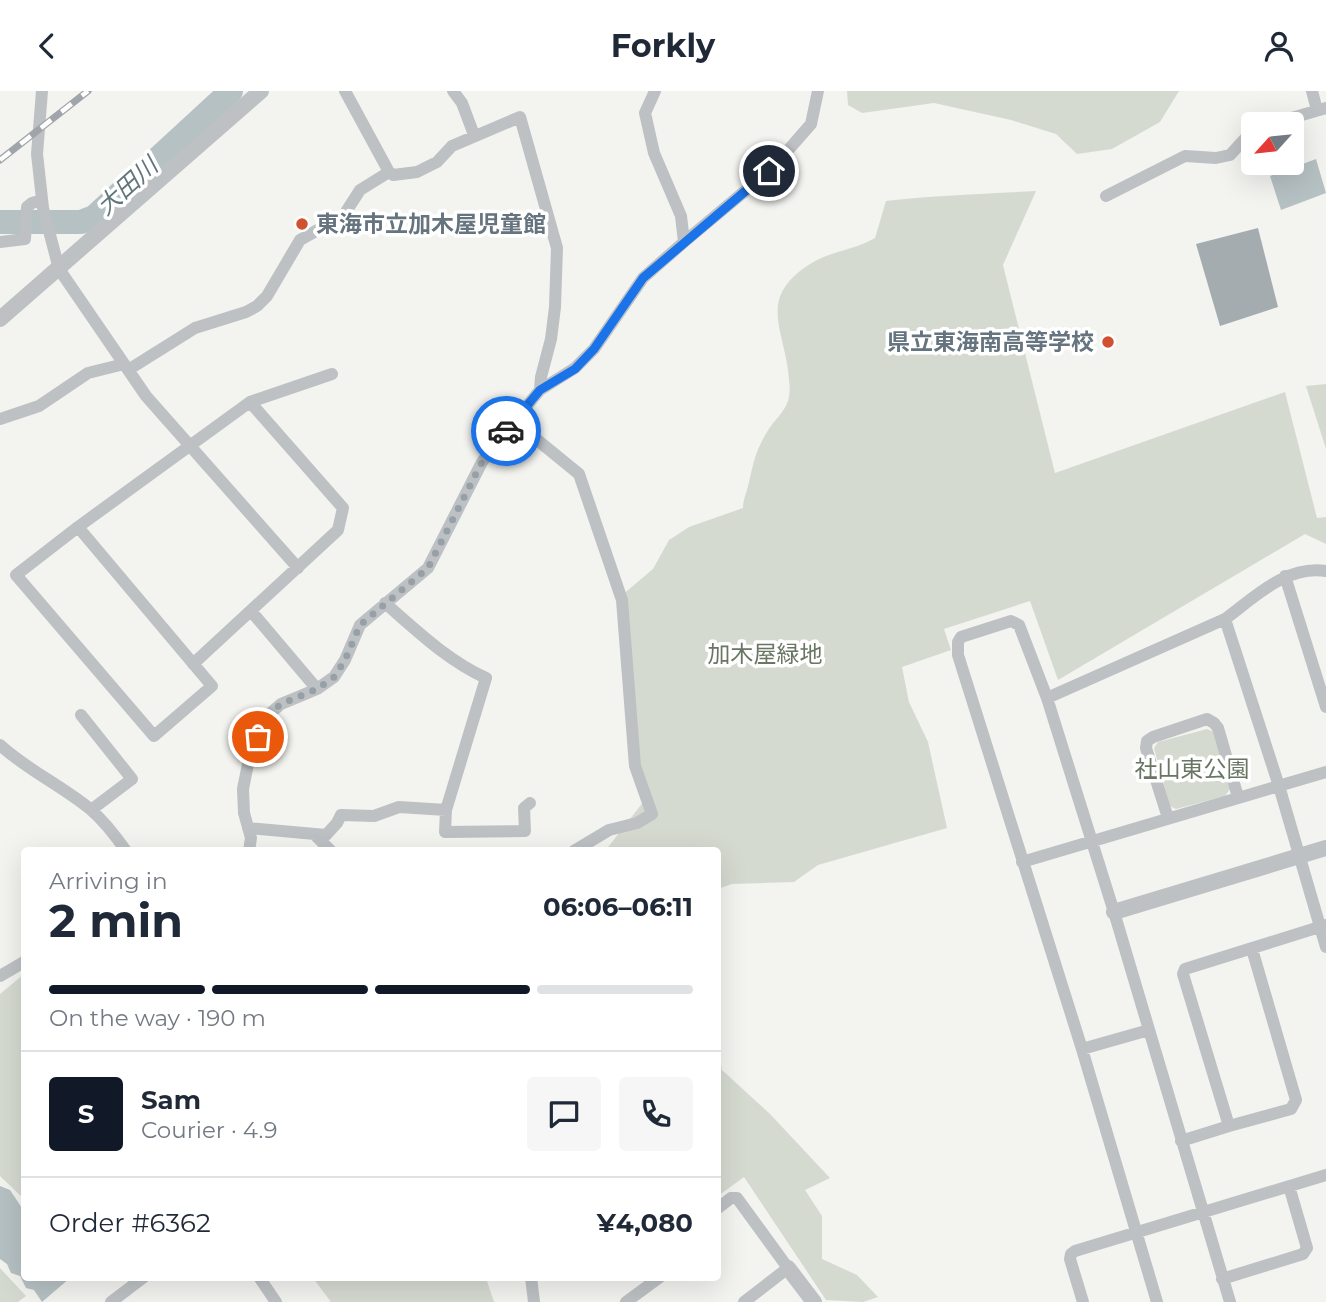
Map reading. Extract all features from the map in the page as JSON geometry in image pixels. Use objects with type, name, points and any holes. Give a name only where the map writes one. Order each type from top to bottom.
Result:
[{"type":"street","points":[[42,91],[37,154],[42,204],[59,269],[160,414],[298,568]]},
{"type":"street","points":[[0,319],[261,91]]},
{"type":"street","points":[[345,91],[389,171],[394,175],[416,172],[437,162],[452,146],[520,117],[557,248],[555,307],[540,390]]},
{"type":"street","points":[[453,91],[462,103],[474,135]]},
{"type":"street","points":[[655,91],[645,113],[654,153],[681,216],[684,242]]},
{"type":"street","points":[[250,847],[251,838],[244,813],[243,789],[248,758],[267,716],[281,704],[317,689],[334,677],[345,660],[360,625],[428,568],[482,462],[514,421],[540,390],[575,369],[594,349],[643,278],[769,171],[811,124],[818,91]]},
{"type":"street","points":[[1304,114],[1321,109],[1312,91]]},
{"type":"street","points":[[1106,196],[1185,156],[1230,155],[1241,143]]},
{"type":"street","points":[[0,419],[39,406],[88,373],[126,367],[163,350],[195,328],[257,306],[267,296],[300,240],[344,215],[360,190],[389,171]]},
{"type":"street","points":[[0,242],[26,239],[27,207],[32,203],[42,204]]},
{"type":"street","points":[[78,527],[212,686],[154,736],[16,576],[78,527],[189,444],[250,402],[332,374]]},
{"type":"street","points":[[193,664],[338,530],[343,508],[250,402]]},
{"type":"street","points":[[514,421],[579,474],[622,600],[635,766],[652,814],[637,823],[609,830],[581,847]]},
{"type":"street","points":[[1047,698],[1225,619],[1285,576],[1311,569],[1326,571]]},
{"type":"street","points":[[1285,576],[1326,707]]},
{"type":"street","points":[[384,603],[441,652],[485,678],[446,810],[445,832],[525,831],[524,809],[530,803]]},
{"type":"street","points":[[251,611],[317,689]]},
{"type":"street","points":[[1225,619],[1323,926],[1326,947]]},
{"type":"street","points":[[1157,1302],[1082,1049],[958,655],[958,642],[961,637],[1011,621],[1019,625],[1047,698],[1230,1302]]},
{"type":"street","points":[[81,715],[132,779],[91,810]]},
{"type":"street","points":[[1168,818],[1146,748],[1147,741],[1208,719],[1218,728],[1238,797]]},
{"type":"street","points":[[0,745],[14,758],[91,810],[106,824],[123,847]]},
{"type":"street","points":[[1022,862],[1326,772]]},
{"type":"street","points":[[248,828],[326,835],[341,815],[374,816],[399,807],[446,810]]},
{"type":"street","points":[[314,834],[327,847]]},
{"type":"street","points":[[1114,912],[1326,848]]},
{"type":"street","points":[[1229,1126],[1183,974],[1188,967],[1323,926]]},
{"type":"street","points":[[1181,1142],[1291,1109],[1296,1100],[1252,949]]},
{"type":"street","points":[[0,976],[21,964]]},
{"type":"street","points":[[1082,1049],[1149,1030]]},
{"type":"street","points":[[1083,1302],[1070,1259],[1075,1251],[1326,1175]]},
{"type":"street","points":[[1222,1279],[1303,1254],[1307,1248],[1289,1186]]},
{"type":"street","points":[[721,1206],[731,1198],[737,1198],[814,1302]]},
{"type":"street","points":[[749,1301],[789,1268]]},
{"type":"street","points":[[111,1302],[139,1281]]},
{"type":"street","points":[[262,1281],[276,1302]]},
{"type":"street","points":[[531,1281],[534,1302]]},
{"type":"street","points":[[626,1302],[655,1281]]},
{"type":"green space","points":[[847,91],[1179,91],[1160,122],[1112,149],[1077,154],[1056,134],[1011,120],[934,103],[862,113],[848,105]]},
{"type":"green space","name":"加木屋緑地","points":[[1036,191],[1003,265],[1055,473],[1285,392],[1317,518],[1326,517],[1326,544],[1305,534],[1058,680],[1030,601],[944,629],[951,650],[902,667],[909,702],[928,742],[947,828],[818,865],[794,882],[732,884],[721,888],[721,847],[608,847],[644,801],[621,596],[653,569],[669,540],[689,527],[743,508],[757,451],[789,398],[790,385],[778,303],[783,290],[793,277],[826,256],[875,238],[886,201]]},
{"type":"green space","points":[[1326,384],[1326,449],[1306,386]]},
{"type":"green space","name":"社山東公園","points":[[1207,729],[1214,732],[1230,789],[1225,796],[1176,809],[1170,806],[1154,748],[1158,742]]},
{"type":"green space","points":[[21,976],[21,1196],[0,1176],[0,994]]},
{"type":"green space","points":[[721,1064],[722,1070],[770,1114],[830,1178],[805,1190],[822,1216],[822,1259],[857,1275],[878,1297],[863,1302],[826,1300],[744,1177],[721,1194]]},
{"type":"green space","points":[[0,1268],[26,1296],[18,1302],[0,1302]]},
{"type":"green space","points":[[315,1281],[487,1281],[494,1302],[331,1302]]},
{"type":"shaded area","points":[[1316,159],[1326,193],[1281,210],[1270,176],[1304,175],[1304,163]]},
{"type":"shaded area","points":[[0,1186],[10,1190],[21,1206],[21,1278],[11,1273],[7,1264],[0,1259]]},
{"type":"shaded area","points":[[22,1281],[66,1281],[42,1302],[34,1290],[26,1288]]},
{"type":"building","points":[[1258,228],[1278,307],[1220,326],[1196,244]]},
{"type":"waterway","name":"大田川","points":[[0,222],[81,222],[94,217],[231,91]]},
{"type":"railway","points":[[0,160],[88,91]]},
{"type":"way so far","points":[[258,737],[267,716],[281,704],[317,689],[334,677],[345,660],[360,625],[428,568],[482,462],[506,431]]},
{"type":"place","name":"東海市立加木屋児童館","points":[[302,224]]},
{"type":"place","name":"県立東海南高等学校","points":[[1108,342]]},
{"type":"route","points":[[506,431],[540,390],[575,369],[594,349],[643,278],[769,171]]}]
